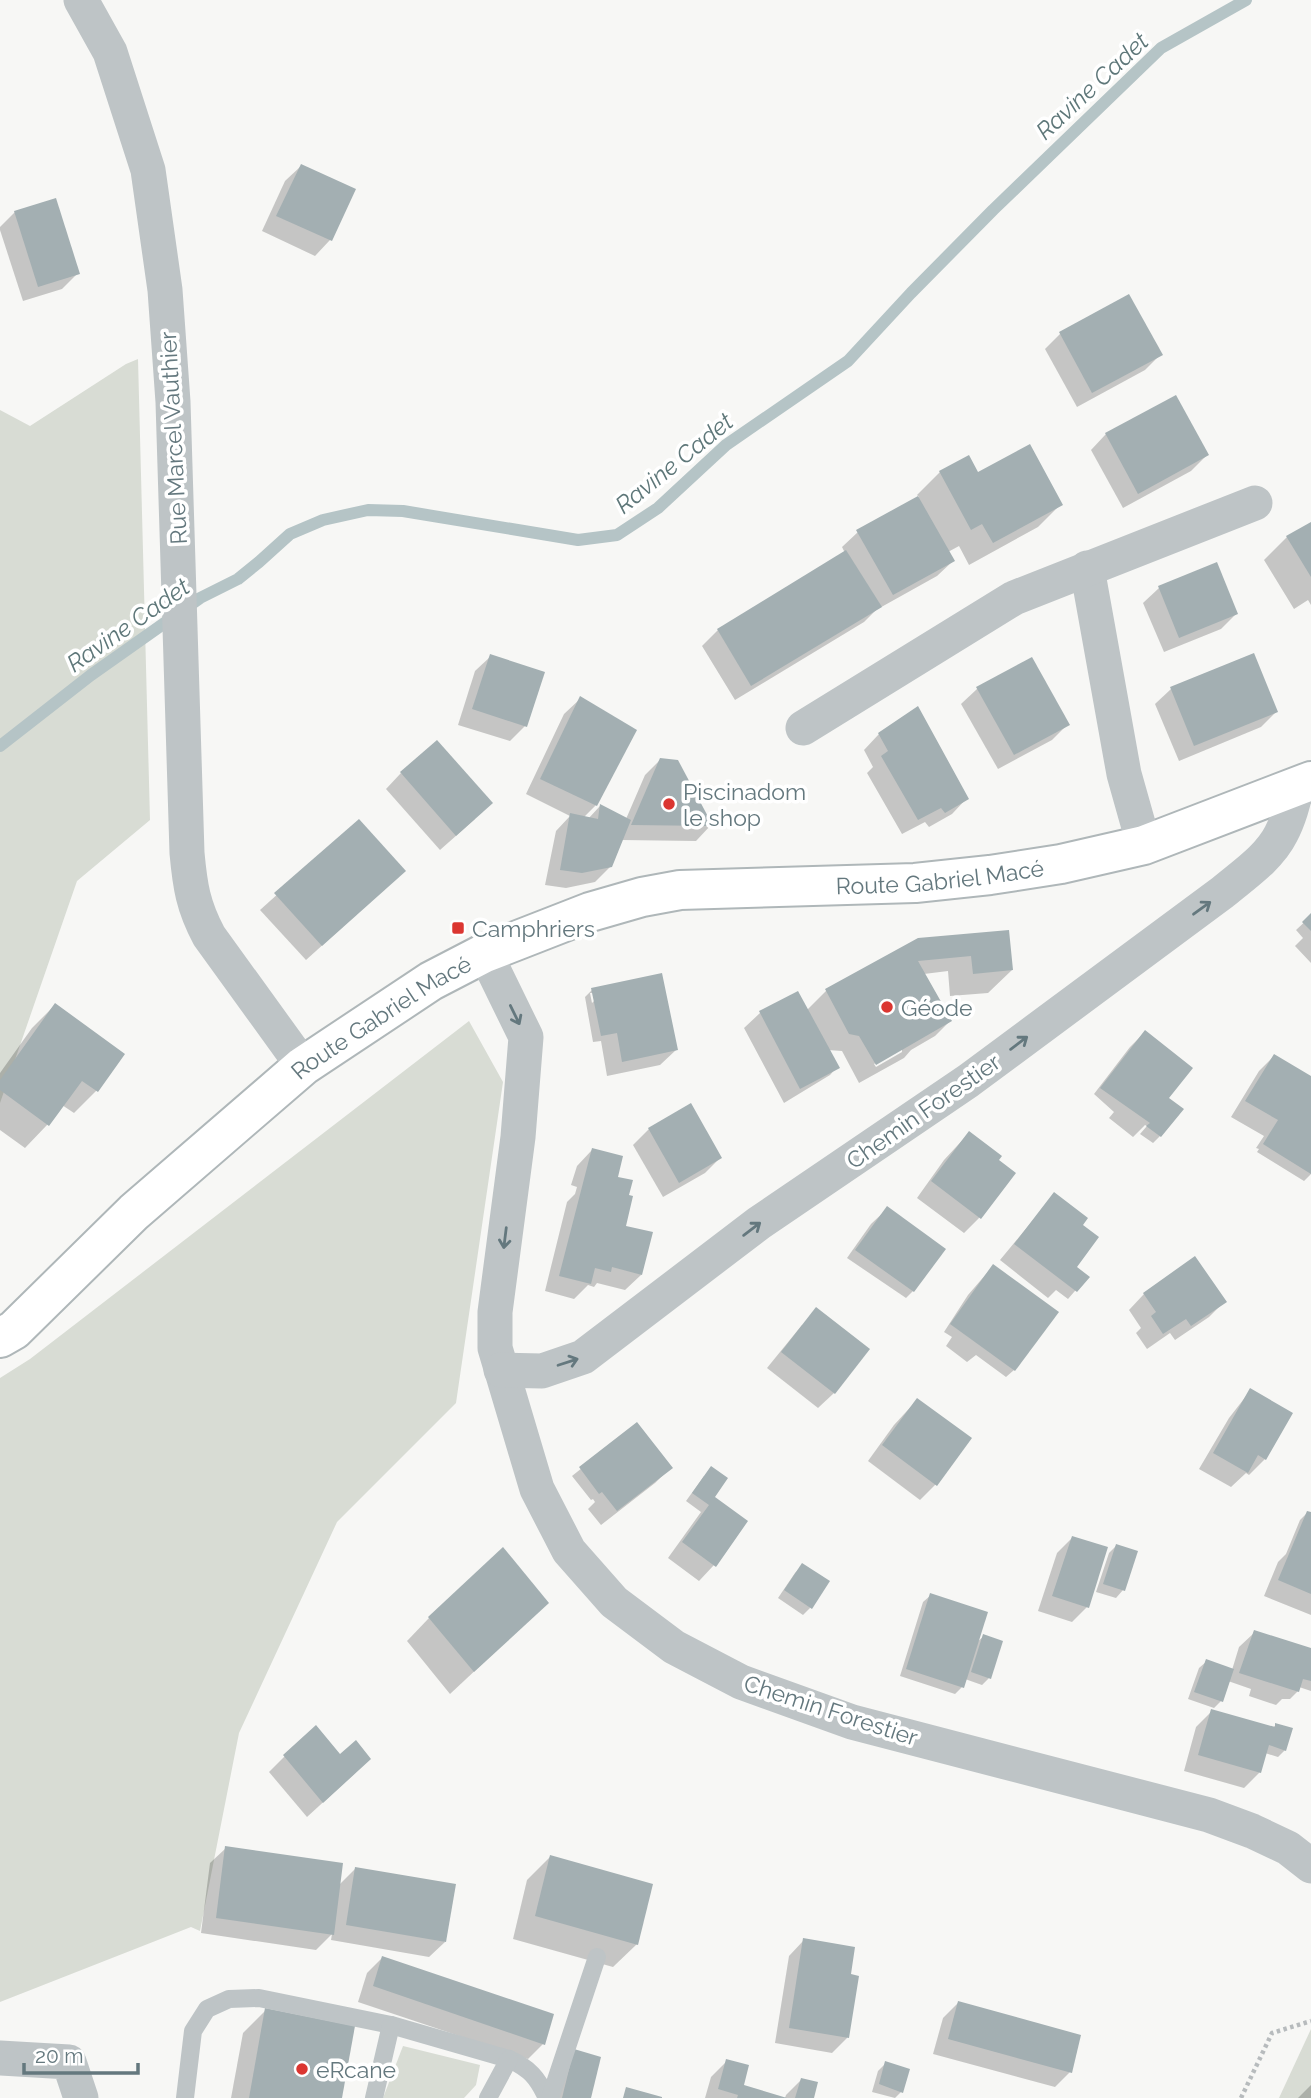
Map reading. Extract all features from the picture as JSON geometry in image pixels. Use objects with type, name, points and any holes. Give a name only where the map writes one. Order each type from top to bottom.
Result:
[{"type":"main road","name":"Route Gabriel Macé","points":[[0,1338],[14,1330],[134,1212],[303,1066],[431,981],[485,953],[590,912],[642,897],[680,890],[915,883],[1061,864],[1144,845],[1304,784]]},
{"type":"street","name":"Rue Marcel Vauthier","points":[[81,0],[110,51],[148,170],[165,290],[173,402],[189,877],[197,912],[209,936],[303,1066]]},
{"type":"street","points":[[803,728],[1014,598],[1255,503]]},
{"type":"street","points":[[1087,568],[1124,774],[1144,845]]},
{"type":"street","name":"Chemin Forestier","points":[[501,1370],[542,1371],[583,1357],[759,1223],[968,1081],[1223,892],[1259,862],[1280,836],[1304,784]]},
{"type":"street","name":"Chemin Forestier","points":[[485,953],[526,1037],[518,1137],[495,1312],[495,1348],[537,1489],[569,1551],[614,1602],[674,1647],[741,1682],[852,1722],[1209,1815],[1252,1830],[1288,1848],[1311,1866]]},
{"type":"street","points":[[0,2058],[69,2062],[80,2098]]},
{"type":"lane","points":[[549,2098],[597,1957]]},
{"type":"lane","points":[[185,2098],[193,2031],[208,2009],[229,1999],[259,1998],[391,2025],[509,2059],[538,2079],[549,2098]]},
{"type":"lane","points":[[374,2098],[391,2025]]},
{"type":"lane","points":[[488,2098],[509,2059]]},
{"type":"path","points":[[1241,2098],[1272,2033],[1311,2021]]},
{"type":"shaded area","points":[[138,359],[150,820],[77,881],[0,1103],[0,410],[30,426]]},
{"type":"shaded area","points":[[469,1021],[503,1082],[456,1403],[337,1522],[239,1733],[200,1931],[191,1927],[0,2002],[0,1378],[30,1359]]},
{"type":"shaded area","points":[[1311,2029],[1311,2098],[1279,2098]]},
{"type":"shaded area","points":[[403,2046],[480,2065],[476,2085],[464,2098],[383,2098]]},
{"type":"building","points":[[301,164],[356,189],[332,241],[276,216]]},
{"type":"building","points":[[56,198],[80,274],[38,287],[14,211]]},
{"type":"building","points":[[1129,294],[1163,355],[1092,393],[1059,332]]},
{"type":"building","points":[[1176,395],[1209,455],[1138,494],[1105,433]]},
{"type":"building","points":[[1030,444],[1063,505],[993,543],[982,524],[971,530],[939,471],[969,455],[978,472]]},
{"type":"building","points":[[918,496],[955,561],[893,595],[856,530]]},
{"type":"building","points":[[1311,522],[1311,577],[1286,536]]},
{"type":"building","points":[[846,550],[882,607],[751,686],[717,629]]},
{"type":"building","points":[[1217,562],[1238,614],[1179,638],[1158,586]]},
{"type":"building","points":[[1254,653],[1278,712],[1194,746],[1170,687]]},
{"type":"building","points":[[490,654],[545,672],[527,727],[472,709]]},
{"type":"building","points":[[1032,657],[1070,725],[1014,755],[976,687]]},
{"type":"building","points":[[580,696],[637,730],[597,806],[540,779]]},
{"type":"building","points":[[918,706],[969,799],[945,813],[941,808],[918,820],[881,756],[888,751],[878,733]]},
{"type":"building","points":[[437,740],[493,803],[456,836],[400,772]]},
{"type":"building","points":[[660,758],[678,760],[713,826],[631,825]]},
{"type":"building","points":[[600,804],[631,820],[612,867],[582,873],[560,870],[570,813],[598,819]]},
{"type":"building","points":[[359,819],[406,871],[322,946],[274,893]]},
{"type":"building","points":[[1311,913],[1311,931],[1302,922]]},
{"type":"building","points":[[1009,930],[1013,970],[973,974],[971,956],[918,961],[952,1021],[876,1065],[859,1036],[849,1034],[825,989],[918,938]]},
{"type":"building","points":[[662,973],[678,1050],[622,1062],[617,1033],[601,1036],[591,988]]},
{"type":"building","points":[[798,991],[840,1068],[800,1089],[759,1011]]},
{"type":"building","points":[[55,1003],[125,1054],[98,1092],[82,1081],[49,1126],[0,1090],[0,1080]]},
{"type":"building","points":[[1145,1030],[1193,1068],[1169,1098],[1184,1109],[1161,1137],[1146,1126],[1150,1123],[1100,1088]]},
{"type":"building","points":[[1274,1054],[1311,1076],[1311,1174],[1263,1144],[1278,1120],[1245,1101]]},
{"type":"building","points":[[691,1103],[722,1158],[679,1183],[648,1128]]},
{"type":"building","points":[[969,1131],[1002,1156],[999,1160],[1016,1173],[981,1219],[931,1181]]},
{"type":"building","points":[[592,1148],[623,1156],[618,1177],[633,1180],[629,1195],[633,1196],[626,1226],[653,1232],[642,1275],[612,1267],[611,1272],[595,1268],[591,1284],[559,1276]]},
{"type":"building","points":[[1054,1192],[1088,1218],[1083,1225],[1099,1237],[1077,1267],[1090,1277],[1077,1292],[1014,1244]]},
{"type":"building","points":[[887,1206],[946,1249],[914,1292],[855,1250]]},
{"type":"building","points":[[1195,1256],[1227,1302],[1191,1326],[1186,1319],[1163,1334],[1151,1316],[1156,1312],[1143,1293]]},
{"type":"building","points":[[993,1264],[1059,1312],[1015,1371],[950,1324]]},
{"type":"building","points":[[816,1307],[870,1349],[835,1394],[781,1352]]},
{"type":"building","points":[[1250,1388],[1293,1413],[1266,1460],[1258,1455],[1248,1473],[1213,1453]]},
{"type":"building","points":[[917,1398],[972,1438],[937,1486],[882,1445]]},
{"type":"building","points":[[637,1422],[673,1468],[617,1511],[602,1492],[599,1494],[579,1467]]},
{"type":"building","points":[[711,1466],[728,1478],[715,1497],[748,1521],[716,1567],[682,1542],[709,1505],[692,1493]]},
{"type":"building","points":[[1307,1511],[1311,1512],[1311,1594],[1278,1580]]},
{"type":"building","points":[[1072,1536],[1108,1547],[1089,1608],[1052,1596]]},
{"type":"building","points":[[1116,1544],[1138,1551],[1125,1591],[1103,1584]]},
{"type":"building","points":[[503,1547],[549,1603],[474,1672],[428,1617]]},
{"type":"building","points":[[802,1563],[830,1581],[812,1609],[784,1590]]},
{"type":"building","points":[[930,1593],[988,1612],[964,1688],[906,1669]]},
{"type":"building","points":[[1254,1630],[1311,1648],[1311,1681],[1303,1679],[1299,1692],[1239,1673]]},
{"type":"building","points":[[983,1634],[1003,1641],[991,1679],[971,1672]]},
{"type":"building","points":[[1206,1659],[1234,1669],[1223,1702],[1194,1692]]},
{"type":"building","points":[[1211,1709],[1275,1727],[1275,1723],[1293,1728],[1286,1751],[1269,1745],[1261,1773],[1198,1755]]},
{"type":"building","points":[[316,1725],[340,1754],[356,1740],[371,1759],[323,1803],[283,1755]]},
{"type":"building","points":[[225,1846],[343,1863],[334,1935],[216,1918]]},
{"type":"building","points":[[550,1855],[653,1884],[638,1945],[535,1916]]},
{"type":"building","points":[[355,1867],[456,1884],[446,1942],[346,1925]]},
{"type":"building","points":[[803,1938],[855,1947],[851,1974],[859,1976],[849,2038],[789,2028]]},
{"type":"building","points":[[382,1956],[554,2014],[545,2045],[373,1986]]},
{"type":"building","points":[[958,2001],[1081,2035],[1072,2073],[948,2039]]},
{"type":"building","points":[[265,2008],[355,2026],[342,2098],[249,2098]]},
{"type":"building","points":[[574,2049],[601,2057],[591,2098],[562,2098]]},
{"type":"building","points":[[726,2059],[749,2065],[744,2085],[787,2098],[737,2098],[738,2095],[718,2089]]},
{"type":"building","points":[[885,2061],[910,2069],[903,2093],[879,2084]]},
{"type":"building","points":[[801,2078],[818,2082],[814,2098],[795,2098]]},
{"type":"building","points":[[626,2087],[662,2097],[662,2098],[623,2098]]},
{"type":"waterway","name":"Ravine Cadet","points":[[0,746],[91,675],[200,598],[238,579],[290,534],[323,520],[368,510],[403,511],[578,540],[617,535],[658,508],[726,445],[848,361],[993,210],[1161,48],[1246,0]]},
{"type":"place","name":"Piscinadom le shop","points":[[669,804]]},
{"type":"place","name":"Camphriers","points":[[458,928]]},
{"type":"place","name":"Géode","points":[[887,1007]]},
{"type":"place","name":"eRcane","points":[[302,2069]]}]
